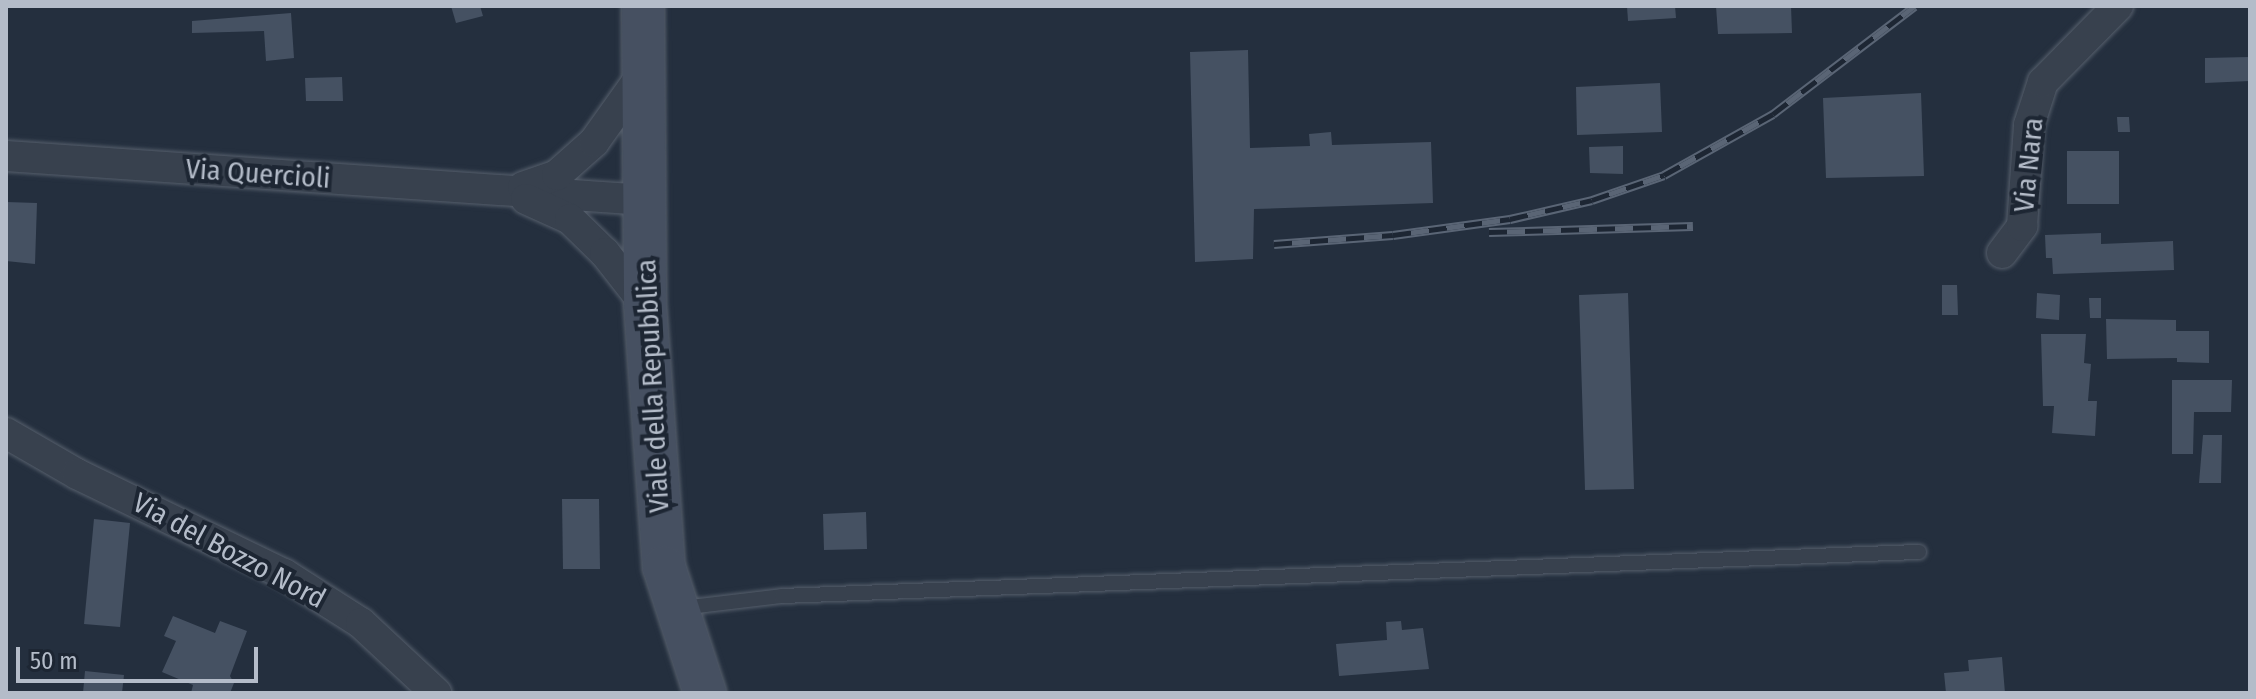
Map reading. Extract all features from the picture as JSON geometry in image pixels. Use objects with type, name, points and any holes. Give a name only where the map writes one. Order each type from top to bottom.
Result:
[{"type":"main road","name":"Viale della Repubblica","points":[[643,6],[645,304],[664,567],[696,687]]},
{"type":"street","name":"Via Nara","points":[[2002,253],[2022,226],[2029,125],[2043,82],[2118,6]]},
{"type":"street","points":[[510,191],[557,175],[594,142],[644,72]]},
{"type":"street","name":"Via Quercioli","points":[[6,156],[645,200]]},
{"type":"street","name":"Via Quercioli","points":[[510,191],[570,219],[605,253],[645,304]]},
{"type":"street","name":"Via del Bozzo Nord","points":[[6,433],[77,474],[284,574],[361,623],[436,693]]},
{"type":"lane","points":[[676,609],[782,596],[1919,552]]},
{"type":"building","points":[[451,6],[480,6],[483,16],[456,23]]},
{"type":"building","points":[[1627,6],[1675,6],[1676,18],[1628,21]]},
{"type":"building","points":[[1716,6],[1791,6],[1792,33],[1718,34]]},
{"type":"building","points":[[291,13],[294,58],[266,61],[264,31],[192,33],[192,21]]},
{"type":"building","points":[[1248,50],[1250,148],[1310,146],[1309,134],[1331,132],[1332,145],[1431,142],[1433,203],[1254,209],[1253,259],[1195,262],[1190,52]]},
{"type":"building","points":[[2249,57],[2250,81],[2205,83],[2205,58]]},
{"type":"building","points":[[342,77],[343,101],[306,101],[305,78]]},
{"type":"building","points":[[1660,83],[1662,132],[1577,135],[1576,87]]},
{"type":"building","points":[[1921,93],[1924,176],[1826,178],[1823,98]]},
{"type":"building","points":[[2117,117],[2129,117],[2130,132],[2118,132]]},
{"type":"building","points":[[1623,146],[1623,174],[1590,173],[1589,147]]},
{"type":"building","points":[[2067,151],[2119,151],[2119,204],[2067,204]]},
{"type":"building","points":[[6,202],[37,203],[35,264],[6,261]]},
{"type":"building","points":[[2101,233],[2101,244],[2173,241],[2174,270],[2053,274],[2052,258],[2046,258],[2045,235]]},
{"type":"building","points":[[1942,285],[1957,285],[1958,315],[1942,315]]},
{"type":"building","points":[[1628,293],[1634,489],[1585,490],[1579,295]]},
{"type":"building","points":[[2037,293],[2060,295],[2059,320],[2036,318]]},
{"type":"building","points":[[2089,298],[2101,298],[2101,318],[2090,318]]},
{"type":"building","points":[[2106,319],[2176,320],[2176,331],[2209,331],[2209,363],[2177,362],[2177,358],[2107,359]]},
{"type":"building","points":[[2041,334],[2086,334],[2084,363],[2091,364],[2088,401],[2097,401],[2095,436],[2052,433],[2054,406],[2043,406]]},
{"type":"building","points":[[2172,380],[2232,380],[2231,412],[2194,412],[2193,454],[2172,454]]},
{"type":"building","points":[[2203,435],[2222,435],[2221,483],[2199,483]]},
{"type":"building","points":[[562,499],[599,499],[600,569],[563,569]]},
{"type":"building","points":[[866,512],[867,549],[824,550],[823,514]]},
{"type":"building","points":[[94,519],[130,523],[120,627],[84,624]]},
{"type":"building","points":[[173,616],[215,633],[220,621],[247,631],[230,676],[234,683],[230,693],[191,693],[193,685],[162,672],[176,641],[164,636]]},
{"type":"building","points":[[1401,621],[1402,630],[1423,628],[1429,669],[1339,676],[1336,644],[1387,640],[1386,622]]},
{"type":"building","points":[[2002,657],[2005,693],[1946,693],[1944,673],[1969,671],[1968,660]]},
{"type":"building","points":[[85,671],[124,675],[122,693],[83,693]]},
{"type":"railway","points":[[1274,244],[1393,235],[1510,219],[1592,200],[1664,175],[1773,114],[1915,6]]},
{"type":"railway","points":[[1489,232],[1693,226]]}]
